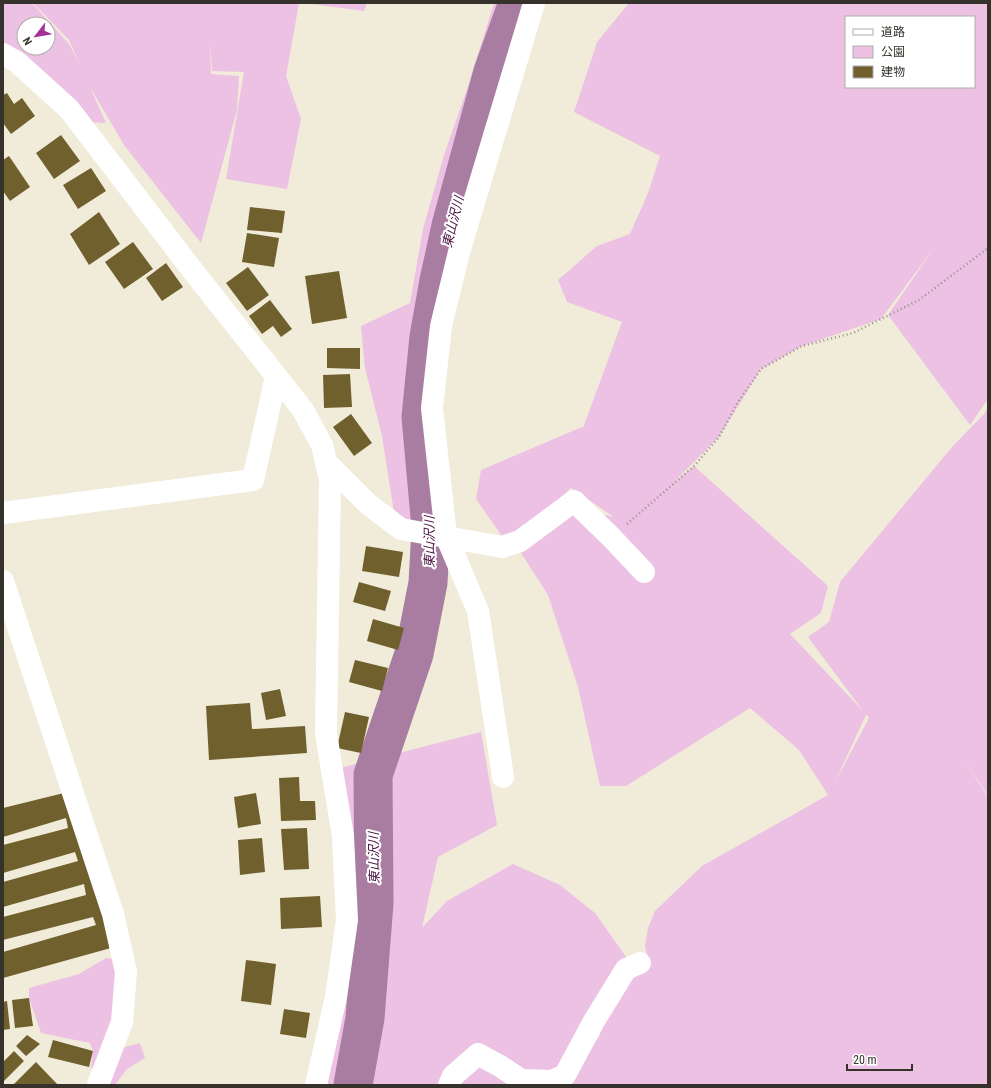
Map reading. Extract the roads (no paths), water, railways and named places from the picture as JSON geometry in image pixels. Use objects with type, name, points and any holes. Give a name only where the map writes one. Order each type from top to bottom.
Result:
[{"type":"street","points":[[503,777],[478,611],[442,536],[432,408],[441,326],[459,252],[534,3]]},
{"type":"street","points":[[3,54],[17,62],[69,109],[193,271],[303,410],[322,445],[330,479],[326,734],[343,836],[347,920],[336,997],[316,1085]]},
{"type":"street","points":[[3,513],[253,480],[276,377]]},
{"type":"street","points":[[326,462],[368,504],[401,529],[502,547],[520,541],[574,501],[644,572]]},
{"type":"street","points":[[3,581],[114,914],[126,972],[122,1022],[98,1085]]},
{"type":"street","points":[[449,1085],[453,1076],[478,1054],[521,1080],[552,1081],[565,1075],[594,1021],[626,969],[640,963]]},
{"type":"waterway","name":"東山沢川","points":[[353,1085],[365,1018],[374,903],[373,775],[414,654],[428,583],[431,528],[421,417],[429,337],[451,226],[493,72],[518,3]]}]
